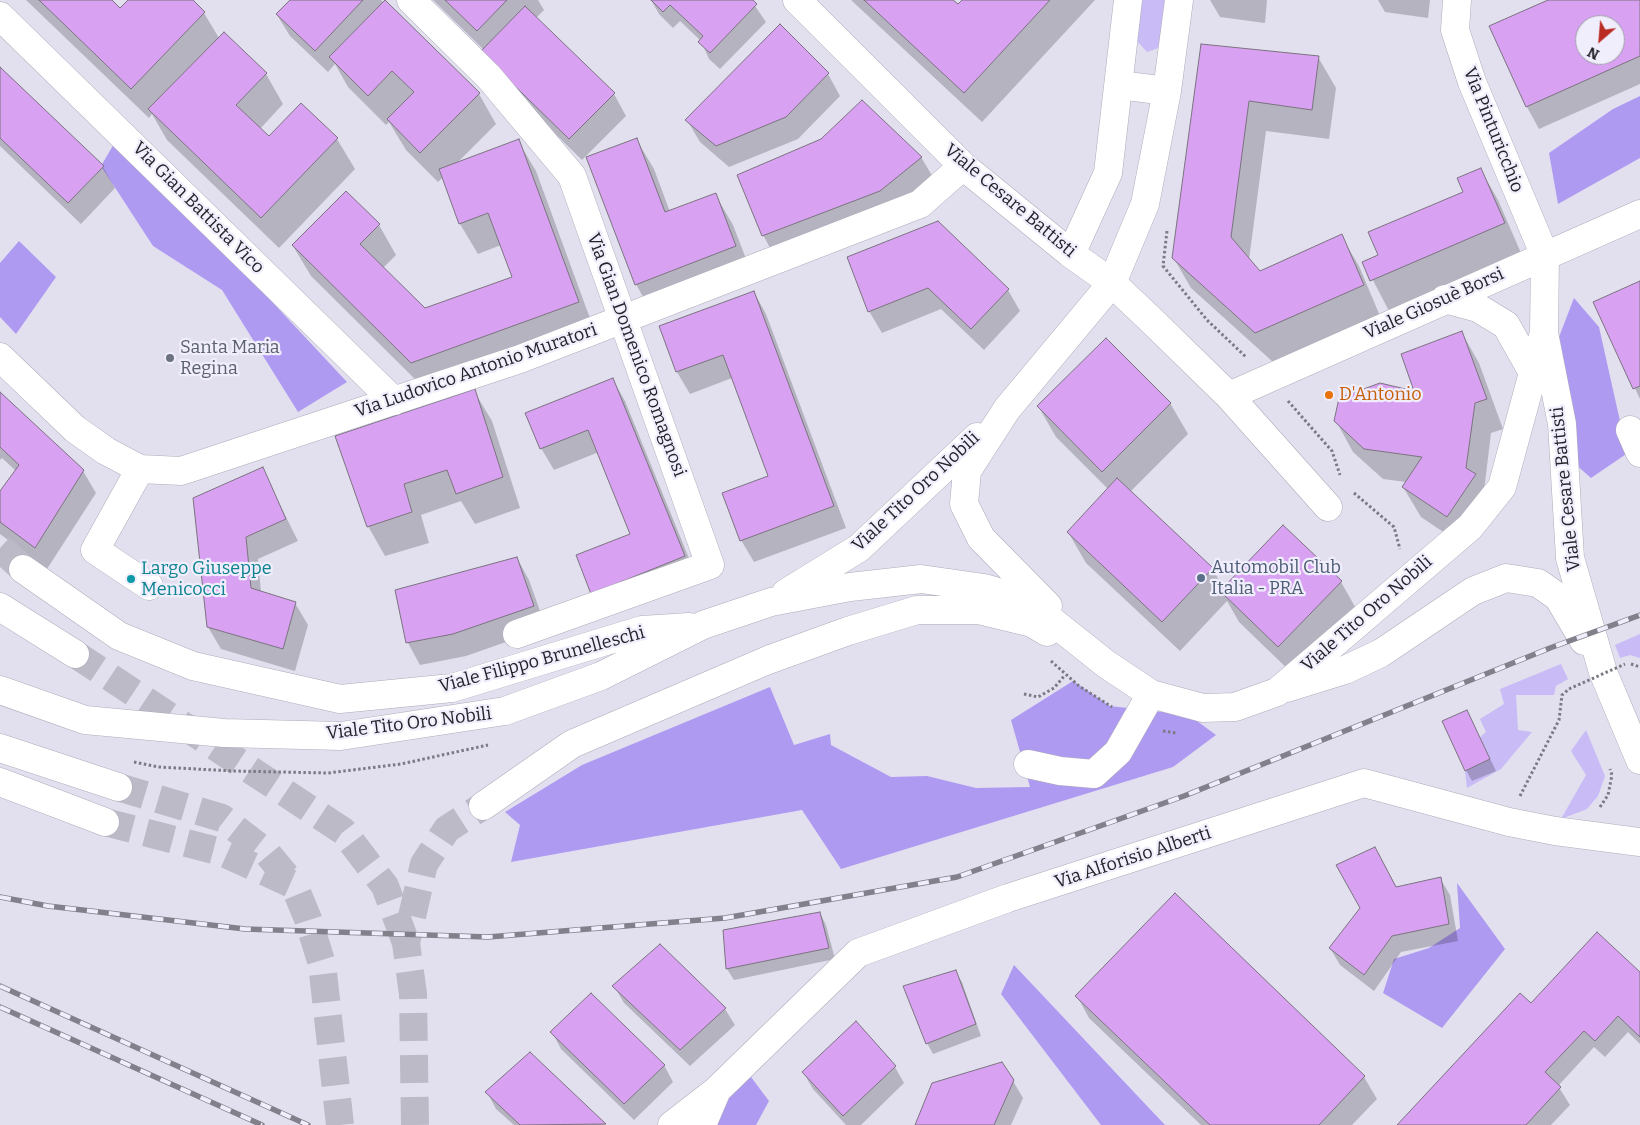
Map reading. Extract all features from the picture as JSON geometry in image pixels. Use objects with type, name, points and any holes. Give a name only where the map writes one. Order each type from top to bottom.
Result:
[{"type":"street","name":"Via Gian Domenico Romagnosi","points":[[411,0],[488,77],[572,176],[624,318],[710,565],[517,634]]},
{"type":"street","name":"Viale Cesare Battisti","points":[[797,0],[963,166],[1071,254],[1112,283],[1230,396],[1328,507]]},
{"type":"street","points":[[1071,254],[1108,173],[1128,0]]},
{"type":"street","name":"Viale Tito Oro Nobili","points":[[771,602],[859,548],[1007,408],[1112,283],[1145,204],[1167,91],[1179,0]]},
{"type":"street","name":"Via Pinturicchio","points":[[1457,0],[1454,30],[1472,82],[1545,256]]},
{"type":"street","name":"Via Gian Battista Vico","points":[[0,16],[155,165],[394,401]]},
{"type":"street","points":[[1119,85],[1167,91]]},
{"type":"street","name":"Via Ludovico Antonio Muratori","points":[[0,357],[75,429],[106,450],[140,469],[181,471],[520,359],[920,204],[963,166]]},
{"type":"street","name":"Viale Giosuè Borsi","points":[[1230,396],[1640,214]]},
{"type":"street","name":"Viale Tito Oro Nobili","points":[[0,690],[85,720],[224,733],[341,736],[505,711],[601,676],[703,626],[771,602],[850,586],[921,579],[984,588],[1014,597],[1042,613],[1106,664],[1151,694],[1203,708],[1235,707],[1277,692],[1470,526],[1502,487],[1544,333],[1545,256]]},
{"type":"street","points":[[1445,299],[1478,308],[1506,325],[1533,373]]},
{"type":"street","name":"Viale Cesare Battisti","points":[[1544,333],[1562,424],[1570,558],[1614,668],[1640,760]]},
{"type":"street","name":"Viale Tito Oro Nobili","points":[[1007,408],[967,471],[964,504],[967,514],[981,538],[1106,664]]},
{"type":"street","points":[[140,469],[95,550],[149,586]]},
{"type":"street","name":"Viale Filippo Brunelleschi","points":[[23,569],[119,636],[193,666],[340,699],[452,688],[642,630],[703,626]]},
{"type":"street","name":"Viale Cesare Battisti","points":[[1277,692],[1345,670],[1381,653],[1473,591],[1506,578],[1538,583],[1558,597],[1614,668]]},
{"type":"street","points":[[0,607],[75,654]]},
{"type":"street","points":[[483,806],[572,744],[768,660],[917,610],[978,610],[1032,623],[1106,664]]},
{"type":"street","points":[[1028,764],[1060,771],[1094,774],[1118,752],[1151,694]]},
{"type":"street","points":[[0,748],[118,787]]},
{"type":"street","points":[[0,782],[105,822]]},
{"type":"street","name":"Via Alforisio Alberti","points":[[702,1125],[717,1090],[858,953],[1008,898],[1364,783],[1508,822],[1555,831],[1640,842]]},
{"type":"street","points":[[672,1125],[717,1090]]},
{"type":"path","points":[[1168,227],[1163,266],[1207,320],[1267,378],[1332,451],[1343,483]]},
{"type":"path","points":[[1350,489],[1394,528],[1400,549],[1393,555]]},
{"type":"path","points":[[1508,822],[1559,720],[1562,695],[1569,689],[1614,668]]},
{"type":"path","points":[[1024,694],[1038,697],[1054,688],[1065,675]]},
{"type":"path","points":[[1579,683],[1582,691]]},
{"type":"path","points":[[1597,811],[1608,795],[1612,775],[1610,767]]},
{"type":"shaded area","points":[[1139,0],[1169,0],[1164,46],[1147,52],[1135,39]]},
{"type":"shaded area","points":[[1640,96],[1640,158],[1558,204],[1549,153],[1613,109]]},
{"type":"shaded area","points":[[118,137],[347,382],[298,412],[222,290],[153,246],[101,166]]},
{"type":"shaded area","points":[[19,241],[56,277],[16,334],[0,317],[0,263]]},
{"type":"shaded area","points":[[1574,298],[1599,327],[1620,421],[1635,448],[1591,478],[1557,448],[1552,355]]},
{"type":"shaded area","points":[[1640,634],[1640,658],[1630,655],[1620,658],[1615,645]]},
{"type":"shaded area","points":[[1561,664],[1568,679],[1556,686],[1554,695],[1516,695],[1518,730],[1532,732],[1501,769],[1467,788],[1465,771],[1490,759],[1480,737],[1486,732],[1480,719],[1504,704],[1500,689]]},
{"type":"shaded area","points":[[1073,681],[1110,706],[1189,715],[1216,735],[1173,767],[841,869],[802,810],[511,862],[520,825],[505,812],[582,765],[770,687],[794,745],[830,734],[831,745],[891,777],[927,776],[976,788],[1030,787],[1011,720]]},
{"type":"shaded area","points":[[1586,730],[1605,776],[1598,796],[1587,809],[1561,819],[1586,775],[1571,751]]},
{"type":"shaded area","points":[[1457,883],[1505,949],[1442,1028],[1383,993],[1394,959],[1429,948],[1460,928]]},
{"type":"shaded area","points":[[1014,965],[1165,1125],[1101,1125],[1001,994]]},
{"type":"shaded area","points":[[742,1065],[769,1101],[756,1125],[711,1125]]},
{"type":"building","points":[[39,0],[112,0],[120,8],[128,0],[193,0],[205,12],[131,89]]},
{"type":"building","points":[[290,0],[363,0],[315,51],[276,14]]},
{"type":"building","points":[[385,0],[480,93],[420,153],[387,119],[414,92],[392,71],[368,96],[329,57]]},
{"type":"building","points":[[445,0],[507,0],[477,31]]},
{"type":"building","points":[[651,0],[753,0],[757,4],[710,53],[698,42],[703,36],[670,5],[663,12]]},
{"type":"building","points":[[864,0],[953,0],[958,4],[962,0],[1050,0],[964,93]]},
{"type":"building","points":[[1548,0],[1640,0],[1640,56],[1625,63],[1625,15],[1575,15],[1575,65],[1620,65],[1526,107],[1489,26]]},
{"type":"building","points":[[525,6],[615,93],[569,139],[480,52]]},
{"type":"building","points":[[780,24],[829,73],[786,117],[716,146],[685,120]]},
{"type":"building","points":[[224,32],[267,73],[236,105],[269,136],[301,103],[338,138],[261,218],[148,109]]},
{"type":"building","points":[[1201,44],[1319,56],[1312,110],[1249,101],[1231,237],[1260,271],[1342,234],[1364,285],[1255,333],[1172,258]]},
{"type":"building","points":[[0,67],[104,166],[68,203],[0,138]]},
{"type":"building","points":[[862,100],[922,157],[880,191],[762,236],[737,175],[821,139]]},
{"type":"building","points":[[637,138],[665,212],[716,193],[736,246],[635,285],[586,157]]},
{"type":"building","points":[[519,139],[579,302],[411,363],[292,245],[346,191],[380,224],[360,244],[425,308],[512,277],[488,213],[459,224],[439,169]]},
{"type":"building","points":[[1481,168],[1505,223],[1370,281],[1362,262],[1378,255],[1368,232],[1463,192],[1457,178]]},
{"type":"building","points":[[938,221],[1009,289],[971,329],[928,288],[868,312],[847,257]]},
{"type":"building","points":[[1640,281],[1640,386],[1633,389],[1593,302]]},
{"type":"building","points":[[754,291],[834,506],[740,541],[722,493],[768,476],[723,355],[676,372],[659,326]]},
{"type":"building","points":[[1462,331],[1487,399],[1475,403],[1466,468],[1476,474],[1447,517],[1402,487],[1422,457],[1364,449],[1334,421],[1339,398],[1380,383],[1414,391],[1401,354]]},
{"type":"building","points":[[1106,338],[1171,403],[1102,472],[1037,406]]},
{"type":"building","points":[[613,378],[685,556],[591,594],[576,555],[630,534],[588,430],[540,449],[525,413]]},
{"type":"building","points":[[475,389],[503,477],[456,494],[447,470],[404,484],[412,512],[367,527],[335,436]]},
{"type":"building","points":[[0,392],[84,470],[35,548],[0,522],[0,491],[19,465],[0,447]]},
{"type":"building","points":[[263,467],[286,519],[246,537],[251,588],[296,602],[283,649],[207,627],[193,498]]},
{"type":"building","points":[[1117,478],[1213,568],[1162,622],[1067,532]]},
{"type":"building","points":[[1283,525],[1342,581],[1278,647],[1220,591]]},
{"type":"building","points":[[517,557],[534,606],[453,634],[406,643],[395,590]]},
{"type":"building","points":[[1467,710],[1490,759],[1465,771],[1442,721]]},
{"type":"building","points":[[1375,847],[1396,887],[1441,877],[1449,924],[1392,936],[1364,975],[1329,948],[1360,908],[1336,865]]},
{"type":"building","points":[[1175,893],[1365,1076],[1319,1125],[1210,1125],[1075,996]]},
{"type":"building","points":[[820,912],[829,948],[726,969],[723,930]]},
{"type":"building","points":[[1597,932],[1640,972],[1640,1037],[1618,1016],[1595,1041],[1584,1031],[1545,1072],[1561,1087],[1526,1125],[1397,1125],[1520,993],[1531,1003]]},
{"type":"building","points":[[660,944],[726,1008],[680,1050],[612,986]]},
{"type":"building","points":[[956,970],[976,1024],[926,1044],[903,986]]},
{"type":"building","points":[[591,993],[665,1065],[624,1104],[550,1032]]},
{"type":"building","points":[[856,1021],[896,1066],[843,1116],[802,1072]]},
{"type":"building","points":[[530,1052],[606,1124],[520,1125],[485,1092]]},
{"type":"building","points":[[1002,1062],[1014,1080],[994,1125],[915,1125],[932,1083]]},
{"type":"tunnel","points":[[0,548],[23,569]]},
{"type":"tunnel","points":[[75,654],[343,831],[385,886],[406,943]]},
{"type":"tunnel","points":[[118,787],[222,818],[267,853],[286,876]]},
{"type":"tunnel","points":[[415,1125],[413,994],[406,943],[424,864],[447,829],[483,806]]},
{"type":"tunnel","points":[[105,822],[221,852],[294,885],[308,919],[322,964],[340,1125]]},
{"type":"railway","points":[[0,897],[48,906],[245,929],[488,937],[725,918],[957,877],[1184,796],[1550,648],[1640,615]]},
{"type":"railway","points":[[0,986],[308,1125]]},
{"type":"railway","points":[[0,1007],[262,1125]]},
{"type":"place","name":"Santa Maria Regina","points":[[170,358]]},
{"type":"place","name":"D'Antonio","points":[[1329,395]]},
{"type":"place","name":"Automobil Club Italia - PRA","points":[[1201,578]]},
{"type":"place","name":"Largo Giuseppe Menicocci","points":[[131,579]]}]
